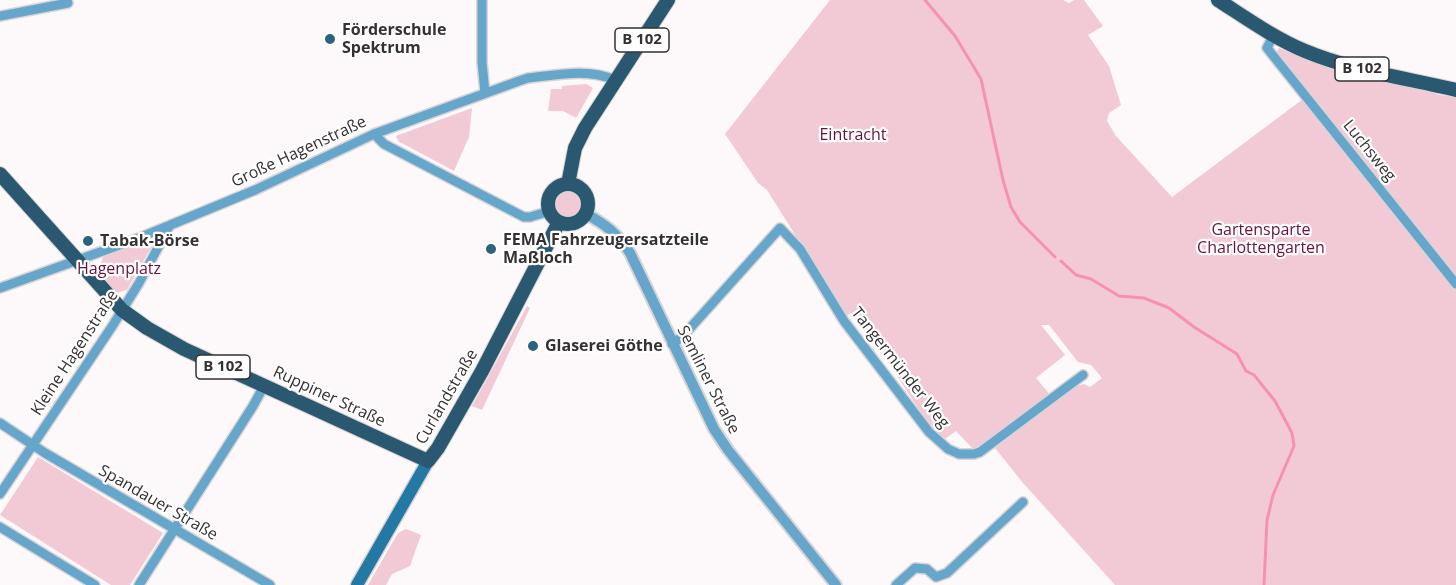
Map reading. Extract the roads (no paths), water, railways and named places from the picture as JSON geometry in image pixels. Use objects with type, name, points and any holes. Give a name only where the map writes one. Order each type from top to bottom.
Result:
[{"type":"main road","name":"B 102","points":[[568,184],[575,148],[585,128],[668,0]]},
{"type":"main road","name":"B 102","points":[[1218,0],[1273,36],[1323,58],[1456,90]]},
{"type":"main road","name":"B 102","points":[[0,174],[122,310]]},
{"type":"main road","points":[[568,184],[580,188],[585,194],[588,206],[586,214],[574,223],[559,222],[550,211],[548,203],[557,188],[568,184]]},
{"type":"main road","name":"Curlandstraße","points":[[357,585],[482,371],[559,222]]},
{"type":"main road","name":"Ruppiner Straße","points":[[122,310],[169,342],[428,461]]},
{"type":"street","points":[[482,0],[481,45],[484,93]]},
{"type":"street","points":[[0,16],[68,3]]},
{"type":"street","name":"Luchsweg","points":[[1273,36],[1267,48],[1456,284]]},
{"type":"street","name":"Große Hagenstraße","points":[[0,288],[77,261],[255,190],[374,134],[528,78],[591,73],[615,80]]},
{"type":"street","points":[[374,134],[384,144],[524,217],[530,218],[550,211]]},
{"type":"street","name":"Semliner Straße","points":[[586,214],[610,227],[620,237],[710,423],[722,443],[836,585]]},
{"type":"street","name":"Kleine Hagenstraße","points":[[0,494],[122,310],[170,225]]},
{"type":"street","name":"Tangermünder Weg","points":[[672,344],[683,336],[780,228],[800,249],[844,321],[917,417],[940,443],[959,454],[980,452],[1083,375]]},
{"type":"street","points":[[139,585],[264,386]]},
{"type":"street","name":"Spandauer Straße","points":[[0,423],[174,530],[270,585]]},
{"type":"street","points":[[896,585],[915,568],[927,569],[936,577],[947,573],[1023,502]]},
{"type":"street","points":[[0,527],[95,585]]},
{"type":"waterway","points":[[925,0],[955,36],[981,79],[1011,207],[1020,222],[1055,257]]},
{"type":"waterway","points":[[1061,261],[1076,275],[1091,279],[1119,296],[1144,298],[1169,308],[1237,354],[1246,371],[1254,375],[1275,401],[1292,433],[1294,446],[1273,495],[1267,520],[1264,585]]},
{"type":"place","name":"Förderschule Spektrum","points":[[330,39]]},
{"type":"place","name":"Tabak-Börse","points":[[88,241]]},
{"type":"place","name":"FEMA Fahrzeugersatzteile Maßloch","points":[[491,249]]},
{"type":"place","name":"Glaserei Göthe","points":[[533,346]]},
{"type":"park label","name":"Eintracht","points":[[853,135]]},
{"type":"park label","name":"Gartensparte Charlottengarten","points":[[1261,239]]},
{"type":"park label","name":"Hagenplatz","points":[[119,269]]}]
